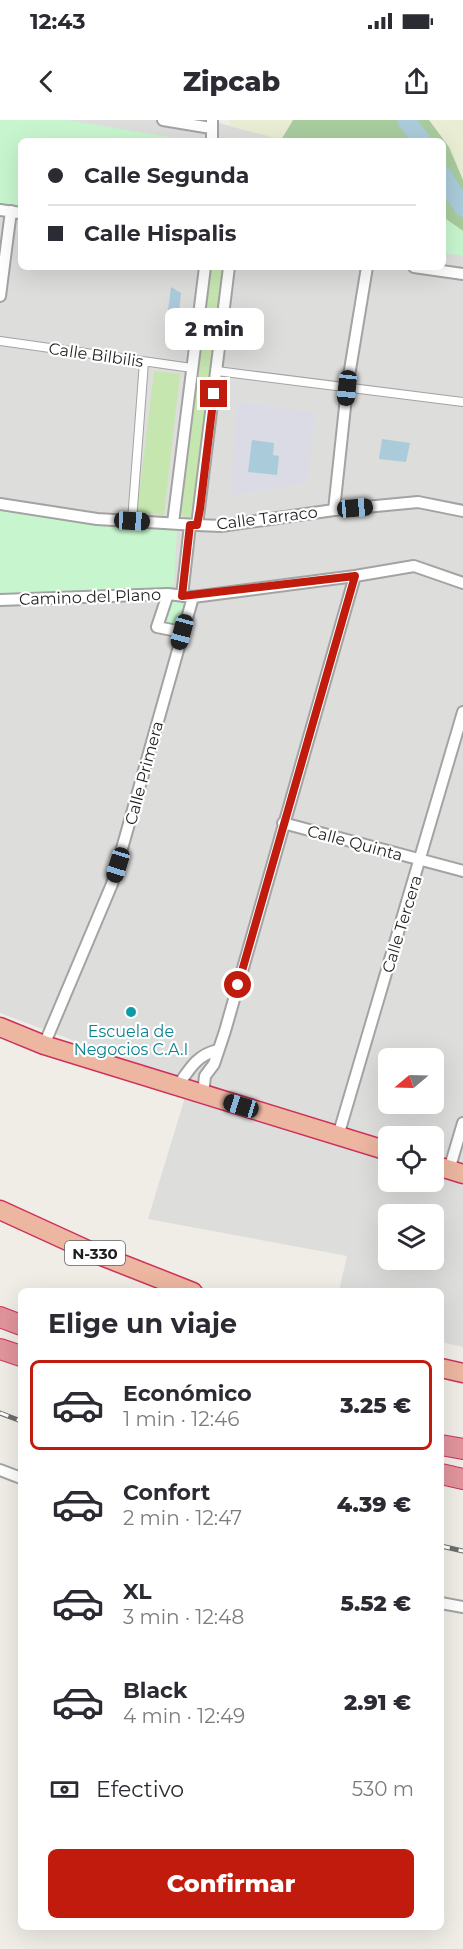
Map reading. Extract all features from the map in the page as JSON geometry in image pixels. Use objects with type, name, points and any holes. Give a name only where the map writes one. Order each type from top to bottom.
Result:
[{"type":"highway","points":[[0,1027],[44,1045],[378,1148]]},
{"type":"highway","name":"N-330","points":[[0,1210],[94,1253],[183,1288]]},
{"type":"highway","points":[[0,1317],[18,1324]]},
{"type":"highway","points":[[0,1348],[18,1355]]},
{"type":"highway","points":[[444,1369],[463,1373]]},
{"type":"highway","points":[[444,1446],[463,1449]]},
{"type":"highway","points":[[444,1475],[463,1479]]},
{"type":"street","points":[[163,120],[211,124]]},
{"type":"street","points":[[0,296],[10,211]]},
{"type":"street","points":[[173,523],[205,270]]},
{"type":"street","name":"Calle Primera","points":[[44,1045],[112,884],[135,808],[182,632],[229,270]]},
{"type":"street","points":[[334,510],[347,388],[367,270]]},
{"type":"street","points":[[435,270],[463,274]]},
{"type":"street","name":"Calle Bilbilis","points":[[0,341],[192,368]]},
{"type":"street","points":[[132,521],[144,362]]},
{"type":"street","points":[[217,371],[463,402]]},
{"type":"street","name":"Calle Tarraco","points":[[0,504],[97,519],[221,526],[334,510],[418,502],[463,512]]},
{"type":"street","name":"Camino del Plano","points":[[0,600],[168,594],[187,596],[355,576],[414,566],[463,583]]},
{"type":"street","points":[[202,1094],[205,1076],[214,1064],[355,576]]},
{"type":"street","points":[[168,594],[157,627],[182,632]]},
{"type":"street","name":"Calle Tercera","points":[[338,1136],[463,712]]},
{"type":"street","name":"Calle Quinta","points":[[283,823],[463,871]]},
{"type":"street","points":[[177,1087],[185,1073],[200,1058],[218,1050]]},
{"type":"street","points":[[448,1170],[463,1123]]},
{"type":"street","points":[[0,1470],[18,1477]]},
{"type":"street","points":[[444,1604],[463,1607]]},
{"type":"shaded area","points":[[0,120],[208,120],[276,138],[18,138],[18,270],[446,270],[446,219],[463,231],[463,1347],[444,1343],[444,1288],[340,1288],[347,1256],[148,1219],[189,1084],[0,1013]]},
{"type":"shaded area","points":[[237,402],[315,413],[307,483],[231,495]]},
{"type":"green space","points":[[0,120],[66,120],[175,138],[18,138],[18,206],[0,203]]},
{"type":"green space","points":[[229,120],[293,120],[282,138],[229,126]]},
{"type":"green space","points":[[293,120],[429,120],[442,138],[282,138]]},
{"type":"green space","points":[[429,120],[463,120],[463,180],[446,143],[446,138],[442,138]]},
{"type":"green space","points":[[446,143],[463,180],[463,231],[446,219]]},
{"type":"green space","points":[[446,219],[463,231],[463,256],[446,253]]},
{"type":"green space","points":[[224,270],[195,513],[186,519],[178,510],[208,272]]},
{"type":"green space","points":[[154,371],[180,374],[164,515],[137,512]]},
{"type":"green space","points":[[0,509],[60,520],[177,530],[174,583],[167,593],[3,599],[0,592]]},
{"type":"green space","points":[[170,597],[189,599],[182,632],[159,626]]},
{"type":"water","points":[[171,287],[181,293],[179,312],[168,311]]},
{"type":"water","points":[[382,439],[410,443],[406,462],[379,459]]},
{"type":"water","points":[[252,440],[274,443],[273,455],[279,456],[277,475],[248,472]]},
{"type":"waterway","points":[[406,120],[420,138]]},
{"type":"waterway","points":[[446,180],[463,208]]},
{"type":"railway","points":[[0,1413],[18,1420]]},
{"type":"railway","points":[[444,1547],[463,1551]]},
{"type":"place","name":"Escuela de Negocios C.A.I","points":[[131,1012]]},
{"type":"route","points":[[214,394],[200,509],[197,525],[190,525],[182,596],[193,597],[355,576],[238,985]]}]
